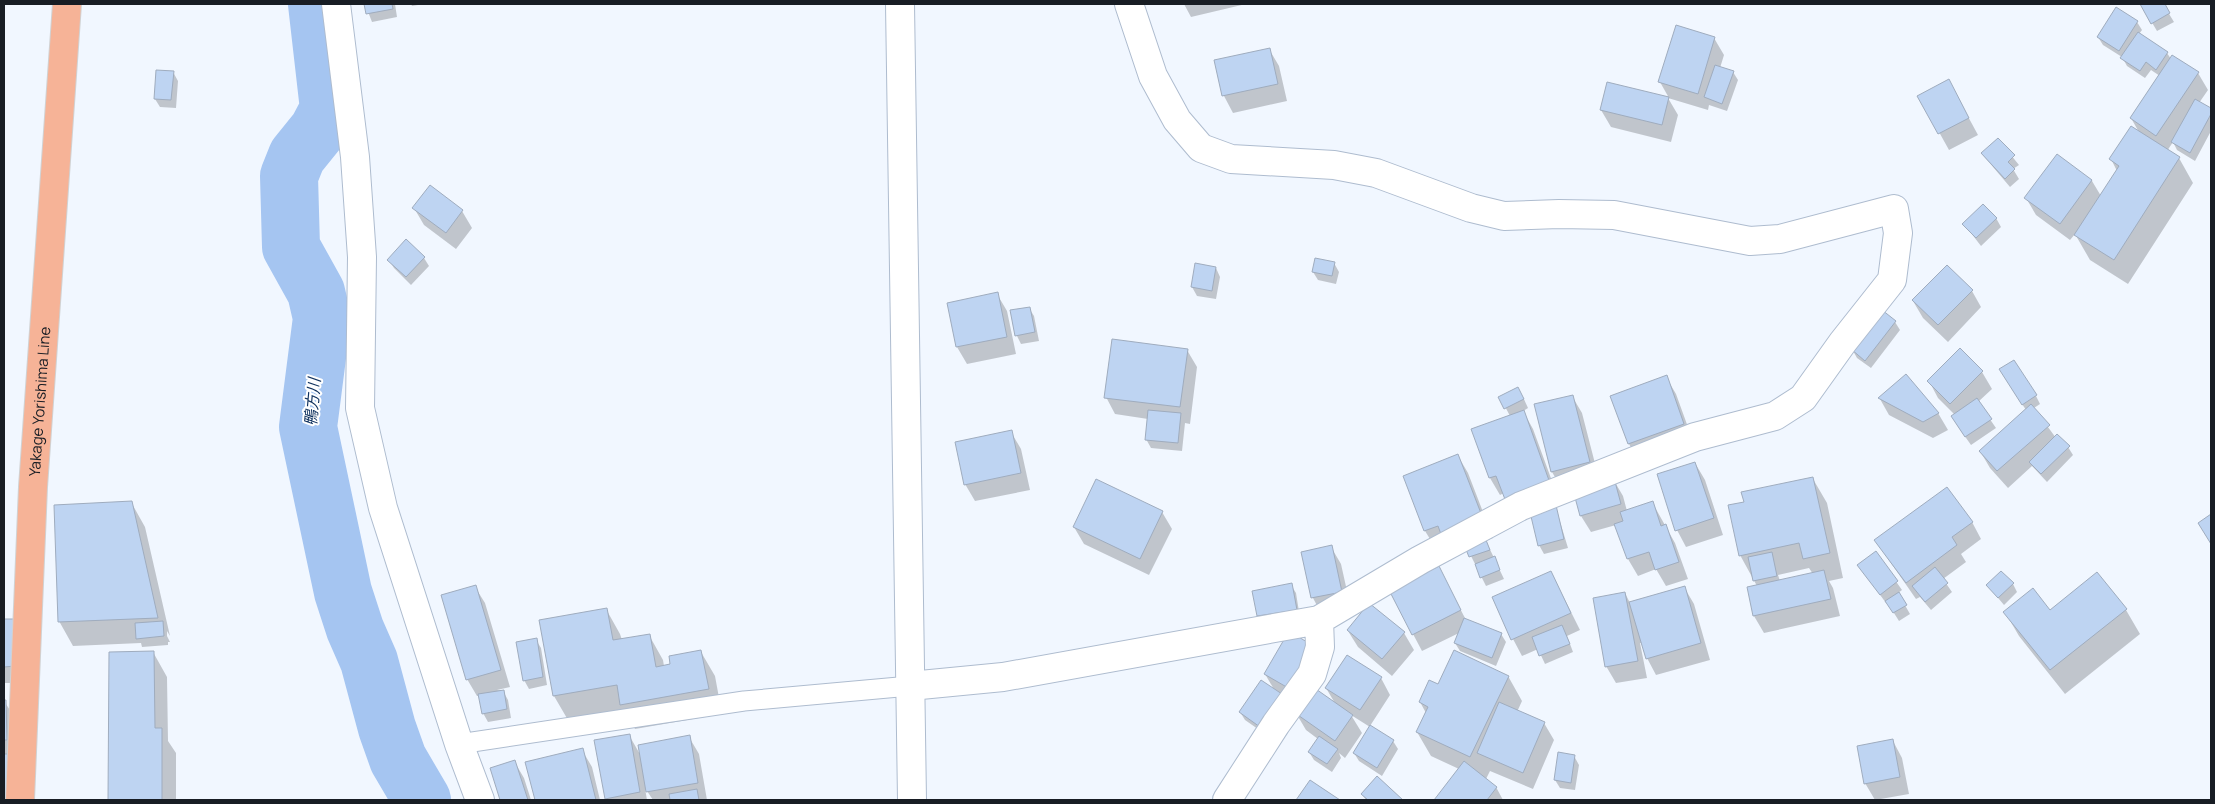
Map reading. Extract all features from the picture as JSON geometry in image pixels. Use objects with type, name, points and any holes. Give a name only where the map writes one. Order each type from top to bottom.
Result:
[{"type":"main road","name":"Yakage Yorishima Line","points":[[20,800],[33,487],[67,4]]},
{"type":"street","points":[[336,4],[355,157],[362,257],[360,408],[383,508],[459,744],[480,800]]},
{"type":"street","points":[[900,4],[912,800]]},
{"type":"street","points":[[910,686],[1012,675],[1319,620],[1420,560],[1521,506],[1695,437],[1775,416],[1803,398],[1842,342],[1892,280],[1898,233],[1894,209],[1780,239],[1750,241],[1614,216],[1559,214],[1504,216],[1471,208],[1376,173],[1334,166],[1231,159],[1201,148],[1177,120],[1153,76],[1129,4]]},
{"type":"street","points":[[1227,800],[1276,724],[1312,674],[1320,647],[1319,620]]},
{"type":"lane","points":[[459,744],[744,701],[910,686]]},
{"type":"building","points":[[364,4],[392,4],[393,9],[366,14]]},
{"type":"building","points":[[2140,4],[2165,4],[2170,13],[2151,24]]},
{"type":"building","points":[[2116,7],[2138,21],[2119,51],[2097,37]]},
{"type":"building","points":[[1676,25],[1715,37],[1698,94],[1658,82]]},
{"type":"building","points":[[2138,32],[2168,52],[2156,70],[2146,62],[2140,71],[2120,58]]},
{"type":"building","points":[[1270,48],[1278,84],[1222,96],[1214,60]]},
{"type":"building","points":[[2172,55],[2199,72],[2156,136],[2130,118]]},
{"type":"building","points":[[1715,65],[1734,71],[1722,104],[1704,97]]},
{"type":"building","points":[[156,70],[174,71],[171,100],[154,99]]},
{"type":"building","points":[[1949,79],[1969,118],[1938,134],[1917,96]]},
{"type":"building","points":[[1607,82],[1669,97],[1662,125],[1600,110]]},
{"type":"building","points":[[2195,99],[2211,108],[2211,114],[2190,153],[2171,142]]},
{"type":"building","points":[[2131,126],[2180,157],[2114,260],[2074,235],[2119,166],[2109,159]]},
{"type":"building","points":[[1998,138],[2015,155],[2008,162],[2015,169],[2005,179],[1981,153]]},
{"type":"building","points":[[2057,154],[2092,180],[2060,224],[2024,198]]},
{"type":"building","points":[[430,185],[463,210],[446,233],[412,208]]},
{"type":"building","points":[[1983,204],[1997,218],[1976,238],[1962,224]]},
{"type":"building","points":[[406,239],[425,257],[406,277],[387,260]]},
{"type":"building","points":[[1315,258],[1335,262],[1332,276],[1312,272]]},
{"type":"building","points":[[1195,263],[1216,267],[1212,291],[1191,287]]},
{"type":"building","points":[[1947,265],[1973,290],[1938,325],[1912,300]]},
{"type":"building","points":[[998,292],[1007,337],[956,347],[947,303]]},
{"type":"building","points":[[1030,307],[1035,332],[1015,336],[1010,310]]},
{"type":"building","points":[[1882,310],[1896,321],[1865,361],[1851,349]]},
{"type":"building","points":[[1112,339],[1188,349],[1180,407],[1104,398]]},
{"type":"building","points":[[1960,348],[1983,371],[1950,404],[1927,381]]},
{"type":"building","points":[[2014,360],[2037,395],[2022,405],[1999,369]]},
{"type":"building","points":[[1906,374],[1939,413],[1923,422],[1878,398]]},
{"type":"building","points":[[1667,375],[1684,424],[1628,444],[1610,396]]},
{"type":"building","points":[[1518,387],[1524,399],[1504,409],[1498,397]]},
{"type":"building","points":[[1573,395],[1590,462],[1551,472],[1534,404]]},
{"type":"building","points":[[1977,398],[1992,419],[1965,437],[1951,416]]},
{"type":"building","points":[[2031,404],[2050,425],[1997,471],[1979,451]]},
{"type":"building","points":[[1148,410],[1181,413],[1178,443],[1145,440]]},
{"type":"building","points":[[1524,410],[1551,486],[1506,502],[1496,476],[1489,478],[1471,429]]},
{"type":"building","points":[[1012,430],[1021,473],[964,485],[955,442]]},
{"type":"building","points":[[2057,434],[2070,446],[2041,474],[2029,462]]},
{"type":"building","points":[[1458,454],[1484,521],[1442,537],[1438,526],[1424,531],[1403,476]]},
{"type":"building","points":[[1695,462],[1714,518],[1675,531],[1657,474]]},
{"type":"building","points":[[1813,477],[1830,553],[1803,559],[1799,543],[1739,556],[1728,505],[1744,502],[1741,492]]},
{"type":"building","points":[[1614,478],[1621,504],[1580,516],[1573,490]]},
{"type":"building","points":[[1096,479],[1163,511],[1140,559],[1073,527]]},
{"type":"building","points":[[1947,487],[1973,522],[1952,537],[1957,545],[1906,583],[1874,540]]},
{"type":"building","points":[[132,501],[158,618],[58,622],[54,505]]},
{"type":"building","points":[[1555,501],[1564,539],[1538,546],[1529,508]]},
{"type":"building","points":[[1653,501],[1661,526],[1666,524],[1679,562],[1655,570],[1649,552],[1627,559],[1614,524],[1623,521],[1620,512]]},
{"type":"building","points":[[2211,514],[2211,544],[2198,523]]},
{"type":"building","points":[[1484,535],[1490,550],[1469,557],[1463,542]]},
{"type":"building","points":[[1332,545],[1342,592],[1311,598],[1301,552]]},
{"type":"building","points":[[1876,551],[1898,581],[1880,595],[1857,565]]},
{"type":"building","points":[[1772,552],[1777,576],[1753,581],[1748,557]]},
{"type":"building","points":[[1495,556],[1500,570],[1480,578],[1475,564]]},
{"type":"building","points":[[1439,566],[1461,610],[1412,635],[1390,592]]},
{"type":"building","points":[[1935,567],[1948,583],[1925,602],[1912,586]]},
{"type":"building","points":[[1824,570],[1831,599],[1753,616],[1747,587]]},
{"type":"building","points":[[1551,571],[1571,613],[1511,640],[1492,597]]},
{"type":"building","points":[[2001,571],[2014,583],[1998,598],[1986,585]]},
{"type":"building","points":[[2097,572],[2127,609],[2050,670],[2003,612],[2033,588],[2050,610]]},
{"type":"building","points":[[1292,583],[1297,610],[1257,616],[1252,591]]},
{"type":"building","points":[[476,585],[501,670],[466,680],[441,595]]},
{"type":"building","points":[[1685,586],[1701,643],[1646,659],[1629,602]]},
{"type":"building","points":[[1625,592],[1638,661],[1605,667],[1593,598]]},
{"type":"building","points":[[1899,592],[1907,605],[1893,613],[1885,601]]},
{"type":"building","points":[[1369,603],[1405,632],[1382,659],[1347,630]]},
{"type":"building","points":[[607,608],[613,640],[650,634],[656,667],[670,664],[669,656],[701,650],[709,689],[620,705],[617,685],[553,696],[539,620]]},
{"type":"building","points":[[1464,618],[1502,633],[1492,658],[1454,643]]},
{"type":"building","points":[[4,619],[15,619],[15,666],[4,667]]},
{"type":"building","points":[[163,621],[164,636],[136,639],[135,623]]},
{"type":"building","points":[[1562,625],[1570,644],[1539,656],[1532,637]]},
{"type":"building","points":[[1289,631],[1315,647],[1290,689],[1264,674]]},
{"type":"building","points":[[537,638],[543,677],[523,681],[516,642]]},
{"type":"building","points":[[1454,650],[1509,676],[1470,757],[1416,732],[1428,707],[1419,702],[1429,680],[1438,684]]},
{"type":"building","points":[[154,651],[155,728],[162,728],[162,800],[108,800],[109,652]]},
{"type":"building","points":[[1347,655],[1382,677],[1360,710],[1325,688]]},
{"type":"building","points":[[1261,680],[1282,694],[1260,727],[1239,712]]},
{"type":"building","points":[[1313,687],[1353,715],[1335,741],[1295,713]]},
{"type":"building","points":[[504,690],[507,709],[482,714],[478,694]]},
{"type":"building","points":[[4,700],[6,700],[7,740],[4,740]]},
{"type":"building","points":[[1499,702],[1545,722],[1523,773],[1477,753]]},
{"type":"building","points":[[1370,725],[1394,740],[1377,768],[1353,753]]},
{"type":"building","points":[[630,734],[640,792],[605,799],[594,740]]},
{"type":"building","points":[[690,735],[698,783],[646,792],[638,745]]},
{"type":"building","points":[[1319,736],[1338,749],[1327,764],[1308,752]]},
{"type":"building","points":[[1893,739],[1900,777],[1864,784],[1857,746]]},
{"type":"building","points":[[583,748],[596,800],[535,800],[525,762]]},
{"type":"building","points":[[1558,752],[1575,755],[1571,783],[1554,780]]},
{"type":"building","points":[[4,754],[9,754],[12,800],[4,800]]},
{"type":"building","points":[[515,760],[528,800],[500,800],[490,768]]},
{"type":"building","points":[[1464,761],[1497,787],[1487,800],[1434,800]]},
{"type":"building","points":[[1377,776],[1403,800],[1368,800],[1361,794]]},
{"type":"building","points":[[1310,780],[1340,800],[1296,800]]},
{"type":"building","points":[[697,789],[699,800],[670,800],[669,794]]},
{"type":"waterway","name":"鴨方川","points":[[317,4],[329,109],[318,130],[297,156],[289,176],[291,247],[316,292],[322,318],[308,427],[343,592],[355,629],[369,661],[387,728],[398,759],[422,800]]}]
